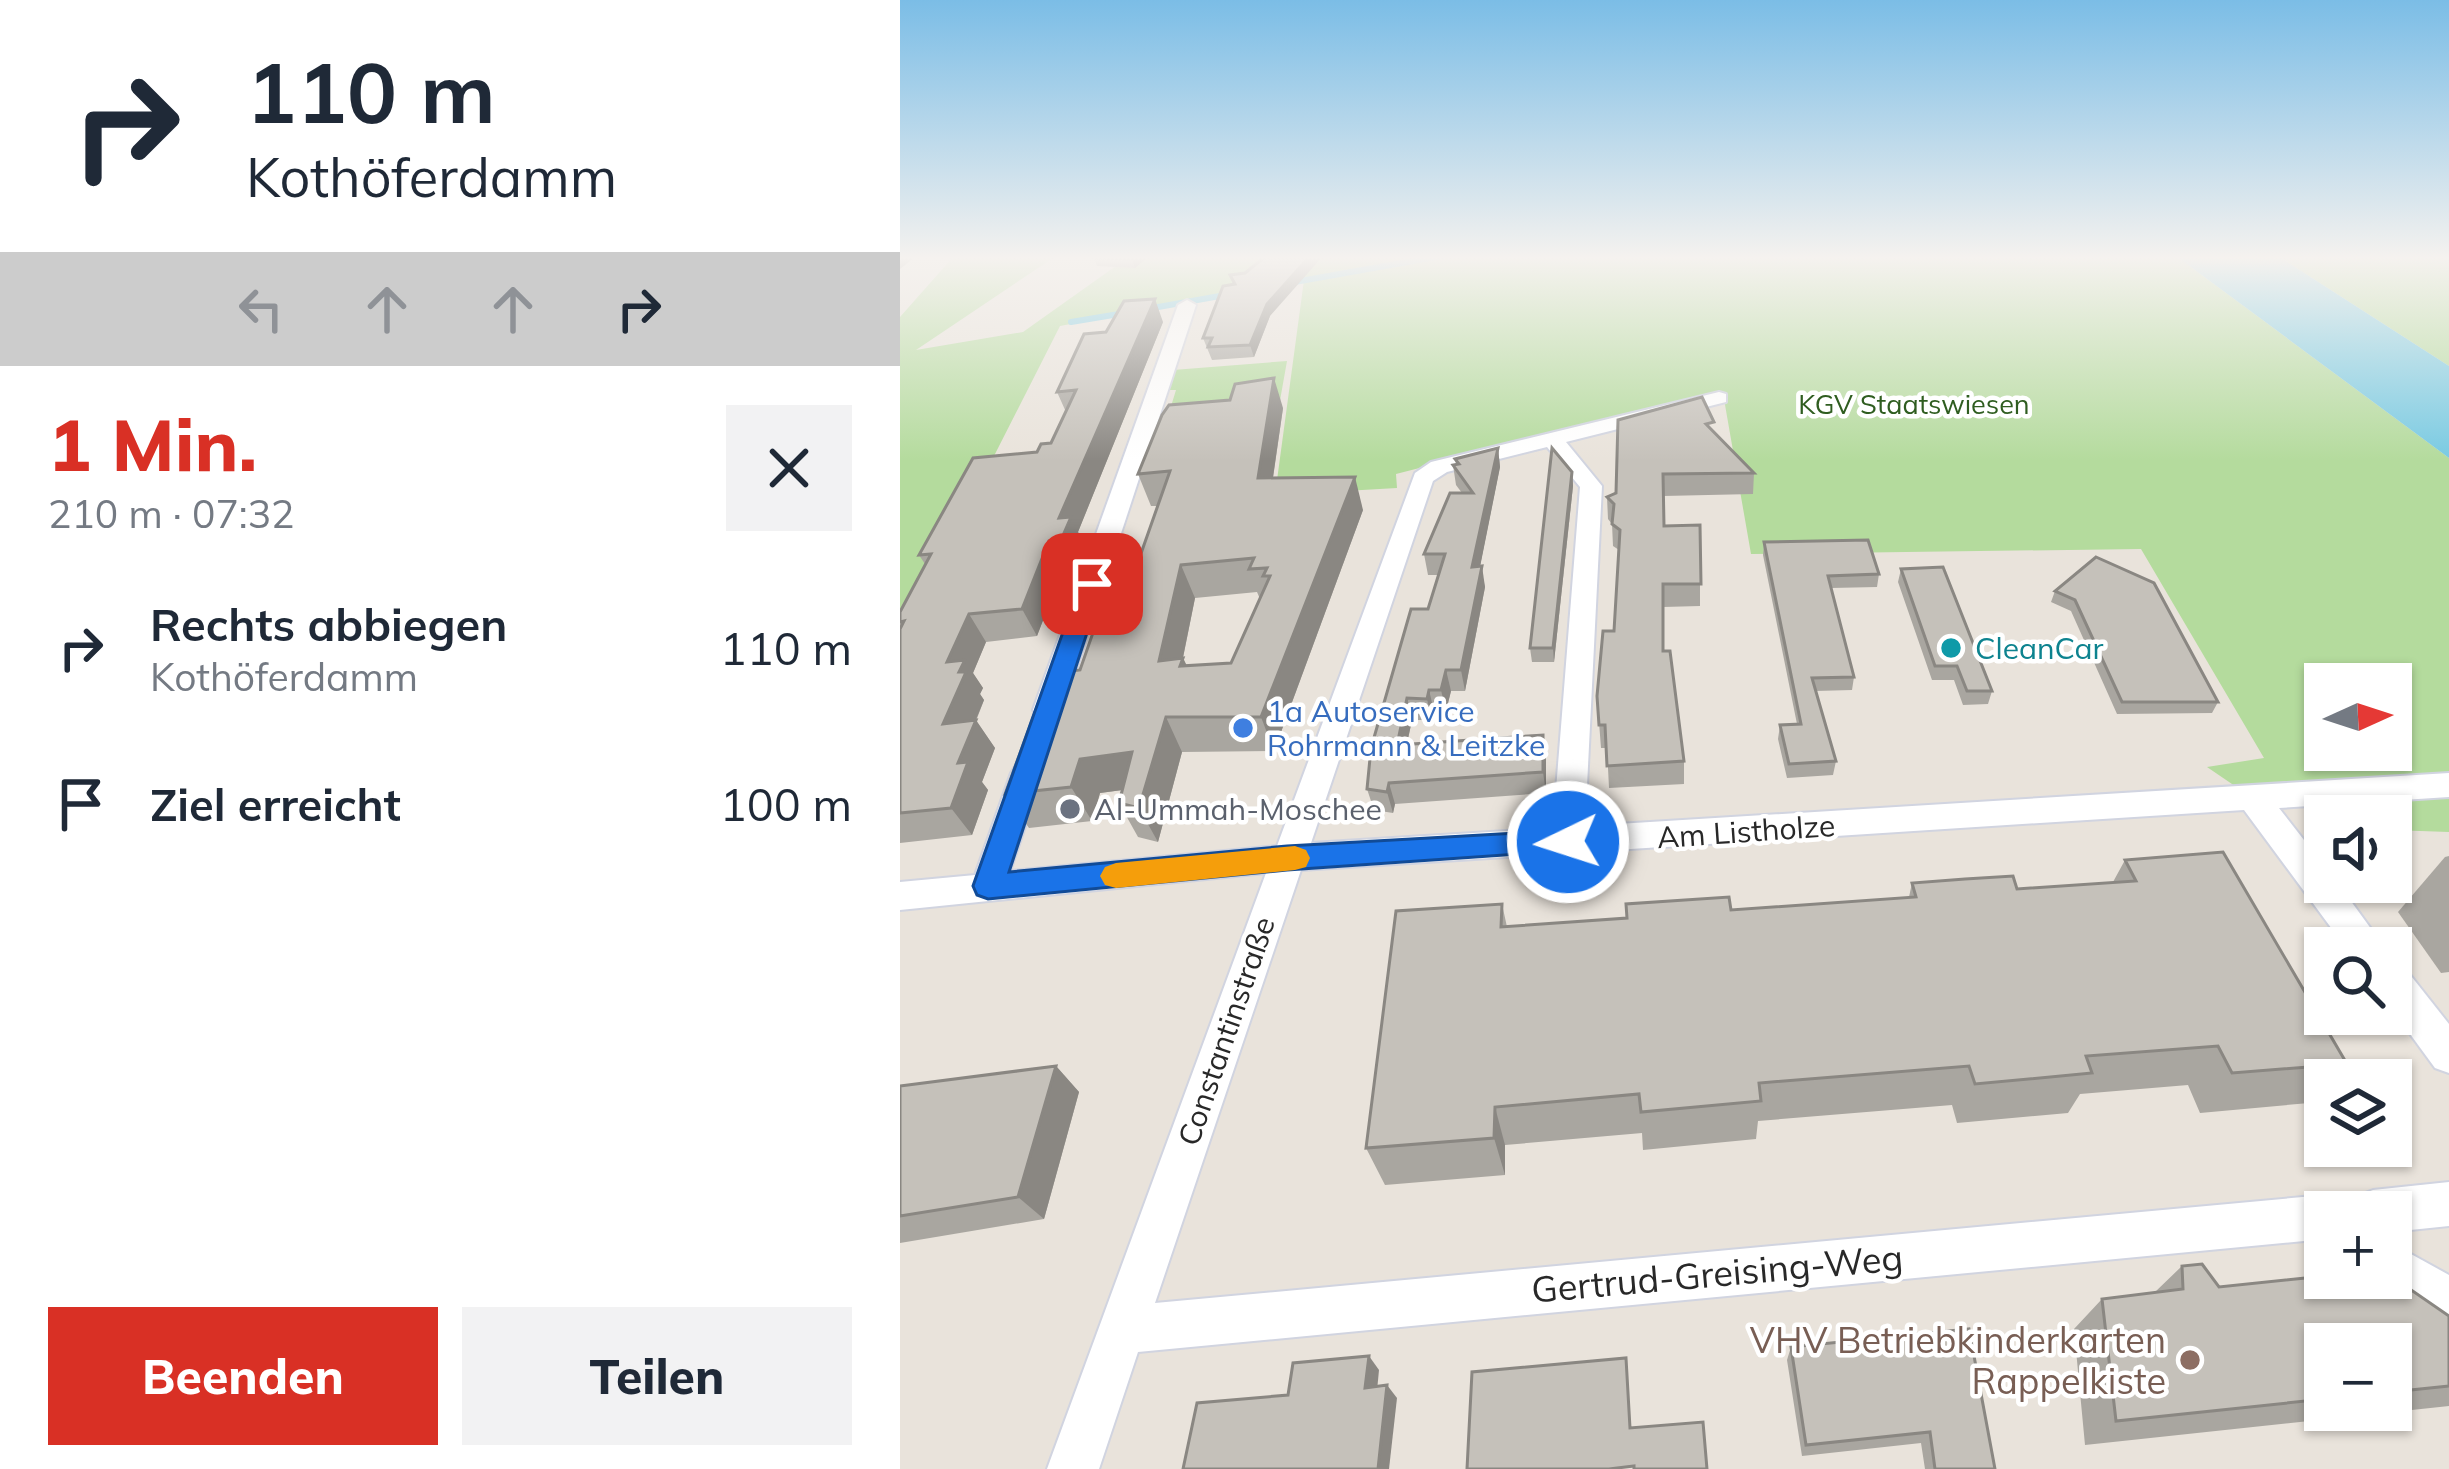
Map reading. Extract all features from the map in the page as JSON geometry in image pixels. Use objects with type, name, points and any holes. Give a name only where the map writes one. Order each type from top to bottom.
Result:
[{"type":"street","points":[[988,886],[1180,325]]},
{"type":"street","name":"Constantinstraße","points":[[1073,1469],[1423,478],[1439,467],[1719,398]]},
{"type":"street","points":[[1552,439],[1591,486],[1568,842]]},
{"type":"street","name":"Am Listholze","points":[[900,896],[1287,858],[2449,785]]},
{"type":"street","points":[[2254,800],[2351,927]]},
{"type":"street","points":[[2434,1015],[2449,1055]]},
{"type":"street","points":[[2412,1208],[2449,1204]]},
{"type":"street","name":"Gertrud-Greising-Weg","points":[[1122,1330],[2304,1222]]},
{"type":"street","points":[[2412,1279],[2449,1302]]},
{"type":"green space","name":"KGV Staatswiesen","points":[[900,325],[954,325],[916,350],[1023,332],[1033,325],[1068,325],[1060,326],[900,641]]},
{"type":"green space","name":"KGV Staatswiesen","points":[[1298,325],[2269,325],[2449,458],[2449,832],[2412,831],[2412,795],[2254,799],[2207,767],[2264,758],[2141,549],[1751,554],[1724,399],[1717,392],[1396,474],[1397,488],[1275,495]]},
{"type":"green space","points":[[2385,325],[2449,325],[2449,366]]},
{"type":"green space","points":[[1287,361],[1279,406],[1168,416],[1176,390],[1166,390],[1173,370]]},
{"type":"water","points":[[2269,325],[2385,325],[2449,366],[2449,458]]},
{"type":"building","points":[[1110,325],[1144,325],[1059,518],[1071,517],[1061,540],[1049,541],[1022,609],[969,614],[947,662],[965,660],[959,672],[966,672],[943,724],[976,720],[958,763],[968,762],[951,808],[900,813],[900,629],[904,621],[900,622],[900,612],[931,554],[919,555],[973,458],[1037,452],[1041,444],[1051,443],[1076,390],[1057,392],[1084,334],[1106,332]]},
{"type":"building","points":[[1208,325],[1258,325],[1250,345],[1208,347],[1212,338],[1203,338]]},
{"type":"building","points":[[1274,378],[1258,478],[1355,477],[1261,717],[1166,717],[1139,808],[1119,803],[1132,752],[1080,759],[1071,787],[1005,794],[1049,674],[1080,670],[1111,581],[1132,579],[1170,471],[1138,474],[1162,415],[1169,405],[1230,400],[1235,384]],"holes":[[[1254,558],[1249,569],[1267,568],[1263,576],[1270,576],[1231,663],[1180,666],[1183,658],[1159,661],[1181,565]]]},
{"type":"building","points":[[1702,397],[1714,422],[1706,424],[1754,473],[1663,474],[1664,526],[1700,525],[1701,584],[1663,584],[1663,651],[1670,651],[1684,761],[1607,766],[1605,725],[1599,725],[1597,696],[1603,631],[1614,631],[1620,530],[1612,524],[1614,504],[1607,497],[1616,493],[1618,420]]},
{"type":"building","points":[[1498,448],[1472,567],[1482,566],[1461,670],[1446,670],[1441,690],[1429,690],[1427,699],[1407,698],[1397,745],[1543,735],[1543,772],[1389,783],[1387,792],[1367,789],[1371,748],[1411,609],[1428,609],[1445,554],[1424,554],[1450,493],[1473,493],[1453,465],[1459,464],[1455,459]]},
{"type":"building","points":[[1552,448],[1572,472],[1553,648],[1530,648]]},
{"type":"building","points":[[1868,540],[1879,574],[1828,576],[1854,677],[1812,678],[1836,761],[1789,764],[1780,725],[1801,724],[1764,542]]},
{"type":"building","points":[[2096,557],[2154,583],[2218,702],[2122,702],[2075,600],[2055,591]]},
{"type":"building","points":[[1943,567],[1992,691],[1967,691],[1957,666],[1935,666],[1901,569]]},
{"type":"building","points":[[2223,852],[2304,990],[2304,1035],[2330,1035],[2344,1059],[2304,1059],[2304,1067],[2232,1073],[2218,1046],[2086,1056],[2092,1073],[1975,1084],[1969,1066],[1759,1083],[1761,1101],[1641,1112],[1639,1094],[1495,1107],[1494,1138],[1366,1148],[1396,911],[1502,904],[1501,927],[1627,918],[1626,904],[1729,897],[1731,910],[1916,897],[1912,883],[1965,879],[2013,876],[2017,889],[2136,881],[2125,860]]},
{"type":"building","points":[[1056,1066],[1018,1197],[900,1216],[900,1086]]},
{"type":"building","points":[[2202,1264],[2219,1287],[2304,1278],[2304,1299],[2412,1299],[2412,1290],[2449,1316],[2449,1386],[2412,1390],[2412,1323],[2304,1323],[2304,1401],[2116,1421],[2102,1299],[2183,1289],[2182,1266]]},
{"type":"building","points":[[1969,1329],[1995,1469],[1935,1469],[1930,1432],[1806,1445],[1791,1347]]},
{"type":"building","points":[[1369,1356],[1365,1388],[1387,1385],[1378,1469],[1183,1469],[1197,1403],[1288,1395],[1293,1363]]},
{"type":"building","points":[[1626,1358],[1630,1428],[1703,1422],[1707,1469],[1467,1469],[1472,1372]]},
{"type":"slow traffic","points":[[1116,876],[1295,858]]},
{"type":"place","name":"CleanCar","points":[[1951,648]]},
{"type":"place","name":"1a Autoservice Rohrmann & Leitzke","points":[[1243,728]]},
{"type":"place","name":"Al-Ummah-Moschee","points":[[1070,809]]},
{"type":"place","name":"VHV Betriebkinderkarten Rappelkiste","points":[[2190,1360]]},
{"type":"route","points":[[1092,584],[988,886],[1287,858],[1568,842]]}]
